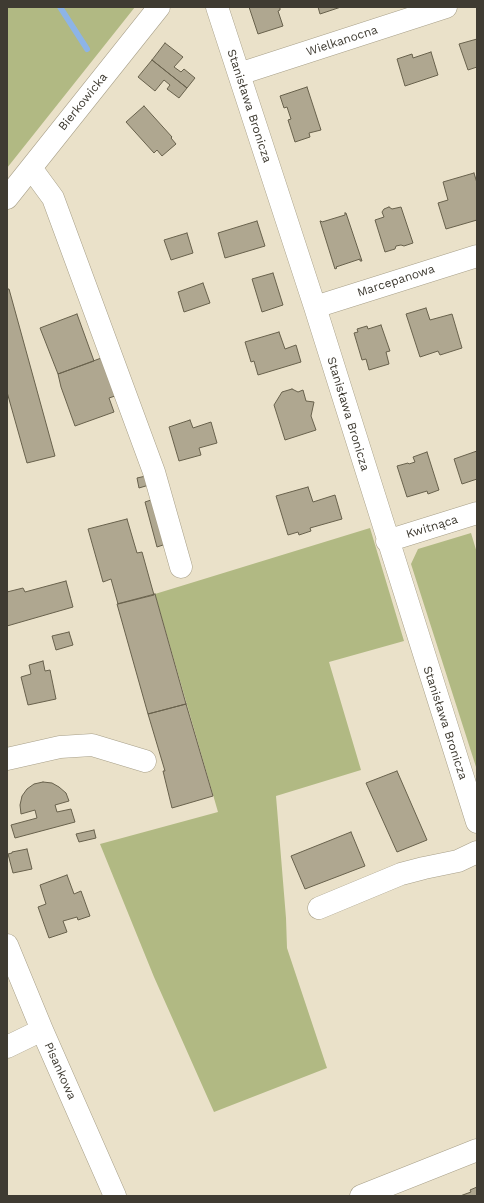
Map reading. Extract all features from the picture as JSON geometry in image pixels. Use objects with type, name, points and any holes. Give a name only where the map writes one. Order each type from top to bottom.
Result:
[{"type":"street","name":"Bierkowicka","points":[[7,198],[159,7]]},
{"type":"street","name":"Stanisława Bronicza","points":[[216,7],[315,307],[387,541],[477,822]]},
{"type":"street","name":"Wielkanocna","points":[[239,74],[446,7]]},
{"type":"street","points":[[31,168],[53,198],[154,472],[181,567]]},
{"type":"street","name":"Marcepanowa","points":[[315,307],[477,256]]},
{"type":"street","name":"Kwitnąca","points":[[387,541],[476,517]]},
{"type":"street","points":[[7,760],[60,747],[92,745],[145,761]]},
{"type":"street","points":[[319,908],[401,874],[458,861],[477,852]]},
{"type":"street","name":"Pisankowa","points":[[7,945],[42,1030],[115,1196]]},
{"type":"street","points":[[7,1047],[42,1030]]},
{"type":"street","points":[[361,1196],[477,1150]]},
{"type":"green space","points":[[7,7],[135,7],[7,168]]},
{"type":"green space","points":[[370,528],[404,641],[329,662],[361,770],[276,796],[287,948],[327,1068],[214,1112],[154,977],[100,844],[218,812],[155,594]]},
{"type":"green space","points":[[471,533],[477,553],[477,770],[411,564],[418,549]]},
{"type":"building","points":[[249,7],[280,7],[280,10],[278,11],[283,26],[258,34]]},
{"type":"building","points":[[318,7],[341,7],[320,14]]},
{"type":"building","points":[[477,39],[477,67],[468,70],[459,44]]},
{"type":"building","points":[[165,43],[183,57],[174,67],[181,72],[184,69],[195,78],[187,88],[152,60]]},
{"type":"building","points":[[431,52],[438,75],[405,86],[397,59],[412,54],[413,58]]},
{"type":"building","points":[[152,60],[187,88],[179,98],[167,89],[170,85],[164,80],[155,91],[138,77]]},
{"type":"building","points":[[307,87],[321,130],[309,133],[310,137],[295,142],[288,120],[291,119],[287,107],[284,108],[280,96]]},
{"type":"building","points":[[144,106],[172,137],[171,138],[176,144],[162,156],[157,150],[154,153],[126,122]]},
{"type":"building","points":[[474,173],[477,183],[477,220],[446,229],[438,203],[448,200],[443,182]]},
{"type":"building","points":[[389,207],[392,209],[401,207],[413,243],[404,246],[396,246],[395,249],[385,252],[375,220],[384,217],[382,212],[384,209]]},
{"type":"building","points":[[345,213],[362,261],[360,261],[360,259],[336,267],[337,268],[335,269],[320,221],[322,222],[345,215]]},
{"type":"building","points":[[257,221],[265,246],[225,258],[218,233]]},
{"type":"building","points":[[187,233],[193,253],[171,260],[164,240]]},
{"type":"building","points":[[273,273],[283,305],[262,312],[252,279]]},
{"type":"building","points":[[203,283],[210,303],[184,312],[178,292]]},
{"type":"building","points":[[7,289],[9,289],[55,456],[27,463],[7,392]]},
{"type":"building","points":[[426,308],[430,320],[452,314],[462,348],[440,355],[438,351],[420,357],[406,314]]},
{"type":"building","points":[[77,314],[94,361],[58,374],[40,328]]},
{"type":"building","points":[[381,325],[390,351],[386,352],[389,364],[369,370],[366,359],[362,360],[354,333],[358,332],[357,329],[367,326],[368,329]]},
{"type":"building","points":[[279,332],[285,349],[296,345],[301,362],[258,375],[254,361],[251,362],[245,342]]},
{"type":"building","points":[[104,357],[118,395],[109,398],[114,412],[75,426],[58,374]]},
{"type":"building","points":[[292,389],[298,392],[303,390],[306,401],[314,402],[311,416],[316,430],[285,440],[274,405],[282,392]]},
{"type":"building","points":[[190,420],[193,428],[211,422],[217,443],[199,448],[201,455],[179,461],[169,427]]},
{"type":"building","points":[[477,451],[477,479],[462,484],[454,459]]},
{"type":"building","points":[[427,452],[439,490],[428,494],[427,491],[407,497],[397,466],[415,462],[413,457]]},
{"type":"building","points":[[146,476],[149,485],[139,488],[137,478]]},
{"type":"building","points":[[308,487],[313,502],[335,495],[342,519],[310,528],[311,531],[299,535],[298,532],[288,535],[276,496]]},
{"type":"building","points":[[154,499],[166,544],[157,547],[145,502]]},
{"type":"building","points":[[127,519],[137,553],[142,552],[154,595],[118,604],[111,579],[103,582],[88,529]]},
{"type":"building","points":[[66,581],[73,607],[7,626],[7,592],[23,588],[25,592]]},
{"type":"building","points":[[155,594],[186,704],[148,714],[117,604]]},
{"type":"building","points":[[69,632],[73,645],[56,650],[52,636]]},
{"type":"building","points":[[43,661],[45,671],[50,670],[56,699],[28,705],[21,677],[31,674],[29,665]]},
{"type":"building","points":[[186,704],[213,796],[172,808],[163,771],[165,771],[148,714]]},
{"type":"building","points":[[397,771],[427,840],[397,852],[366,783]]},
{"type":"building","points":[[43,782],[52,783],[66,793],[69,801],[55,805],[57,812],[71,809],[75,822],[15,838],[11,825],[37,818],[35,810],[21,814],[20,805],[22,796],[27,789],[34,784]]},
{"type":"building","points":[[94,830],[96,838],[79,842],[76,834]]},
{"type":"building","points":[[351,832],[365,866],[305,889],[291,856]]},
{"type":"building","points":[[27,849],[32,869],[13,873],[8,854]]},
{"type":"building","points":[[67,875],[74,894],[81,891],[90,916],[78,920],[77,917],[63,921],[67,932],[49,938],[38,907],[46,904],[40,885]]},
{"type":"building","points":[[477,1187],[477,1196],[460,1196],[471,1192],[470,1190]]},
{"type":"waterway","points":[[60,7],[87,49]]}]
